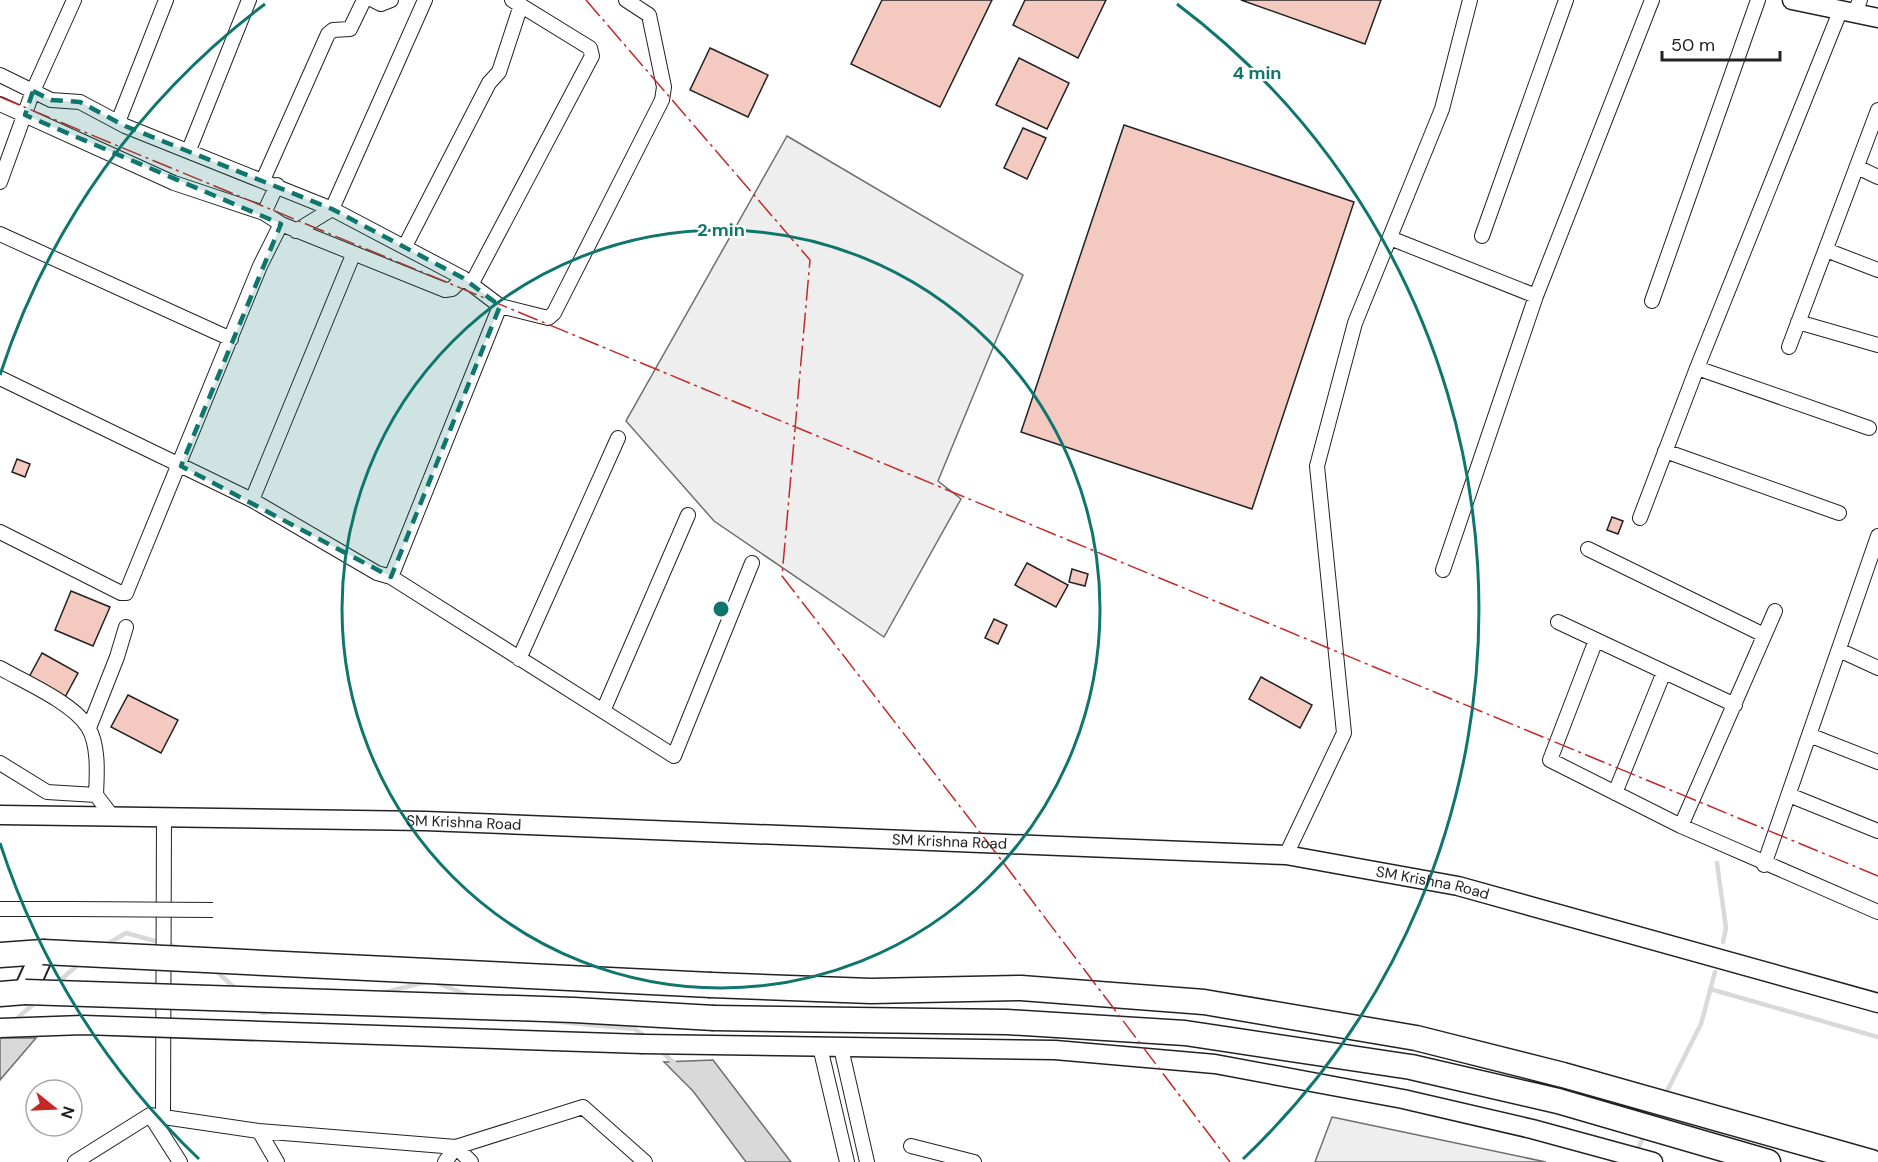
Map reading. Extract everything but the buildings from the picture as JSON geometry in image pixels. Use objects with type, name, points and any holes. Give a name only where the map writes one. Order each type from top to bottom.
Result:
[{"type":"highway","points":[[0,955],[43,952],[871,991],[1021,988],[1204,1002],[1416,1038],[1563,1075],[1871,1162]]},
{"type":"highway","points":[[0,994],[25,992],[562,1009],[714,1018],[1007,1022],[1185,1034],[1411,1066],[1557,1101],[1768,1162]]},
{"type":"main road","points":[[25,992],[43,952]]},
{"type":"street","points":[[0,182],[33,91],[74,0]]},
{"type":"street","points":[[118,122],[166,0]]},
{"type":"street","points":[[189,150],[249,0]]},
{"type":"street","points":[[263,180],[328,33],[333,30],[350,29],[364,0]]},
{"type":"street","points":[[373,0],[381,4],[391,0]]},
{"type":"street","points":[[296,231],[332,209],[425,0]]},
{"type":"street","points":[[0,75],[51,100],[80,102],[118,122],[332,209],[467,280],[500,306],[544,317],[552,316],[662,100],[664,87],[649,15],[626,0]]},
{"type":"street","points":[[1286,855],[1344,733],[1317,466],[1355,323],[1442,109],[1470,0]]},
{"type":"street","points":[[1482,236],[1566,0]]},
{"type":"street","points":[[1443,570],[1536,296],[1652,0]]},
{"type":"street","points":[[1652,301],[1758,0]]},
{"type":"street","points":[[1792,0],[1852,7],[1878,18]]},
{"type":"street","points":[[0,104],[174,183],[264,213],[296,231],[445,290],[452,289],[467,280],[592,56],[590,48],[517,2],[498,72],[489,83],[405,246]]},
{"type":"street","points":[[1640,518],[1696,368],[1852,7]]},
{"type":"street","points":[[1789,347],[1878,110]]},
{"type":"street","points":[[1857,167],[1878,177]]},
{"type":"street","points":[[264,213],[277,185]]},
{"type":"street","points":[[0,532],[121,593],[126,593],[281,224]]},
{"type":"street","points":[[0,234],[231,339]]},
{"type":"street","points":[[1390,238],[1536,296]]},
{"type":"street","points":[[1826,250],[1878,270]]},
{"type":"street","points":[[252,500],[353,255]]},
{"type":"street","points":[[391,578],[500,306]]},
{"type":"street","points":[[1798,322],[1878,345]]},
{"type":"street","points":[[1696,368],[1869,428]]},
{"type":"street","points":[[0,378],[252,500],[376,573],[391,578],[674,756],[752,563]]},
{"type":"street","points":[[519,659],[618,438]]},
{"type":"street","points":[[1665,452],[1839,513]]},
{"type":"street","points":[[603,711],[688,515]]},
{"type":"street","points":[[1764,865],[1839,650],[1872,576],[1878,536]]},
{"type":"street","points":[[1588,549],[1764,635]]},
{"type":"street","points":[[1681,826],[1774,611]]},
{"type":"street","points":[[1558,622],[1735,705]]},
{"type":"street","points":[[88,728],[117,657],[126,627]]},
{"type":"street","points":[[1596,640],[1550,760],[1764,865],[1878,912]]},
{"type":"street","points":[[1839,650],[1878,668]]},
{"type":"street","points":[[0,668],[76,712],[88,728],[96,766],[96,795],[112,816]]},
{"type":"street","points":[[1616,793],[1664,672]]},
{"type":"street","points":[[1809,735],[1878,762]]},
{"type":"street","points":[[0,763],[47,792],[96,795]]},
{"type":"street","points":[[1789,795],[1878,831]]},
{"type":"street","name":"SM Krishna Road","points":[[0,815],[425,821],[1286,855],[1458,886],[1878,1003]]},
{"type":"street","points":[[164,816],[157,1116],[180,1162]]},
{"type":"street","points":[[0,909],[213,910]]},
{"type":"street","points":[[0,1028],[83,1025],[662,1044],[1055,1050],[1215,1064],[1403,1099],[1532,1129],[1653,1162]]},
{"type":"street","points":[[820,1047],[847,1162]]},
{"type":"street","points":[[841,1048],[867,1162]]},
{"type":"street","points":[[75,1162],[94,1157],[157,1116],[259,1131],[456,1148],[583,1107],[645,1162]]},
{"type":"street","points":[[259,1131],[277,1162]]},
{"type":"street","points":[[911,1146],[974,1162]]},
{"type":"street","points":[[445,1162],[456,1148]]},
{"type":"street","points":[[456,1148],[471,1162]]},
{"type":"highlighted area","points":[[33,91],[51,100],[80,102],[125,126],[332,209],[463,278],[500,306],[391,577],[181,466],[281,224],[25,115]]},
{"type":"shaded area","points":[[787,136],[1023,275],[938,481],[961,499],[884,637],[714,521],[626,421]]},
{"type":"shaded area","points":[[0,1038],[36,1038],[0,1080]]},
{"type":"shaded area","points":[[713,1060],[791,1162],[746,1162],[693,1091],[664,1062]]},
{"type":"shaded area","points":[[1332,1117],[1546,1162],[1315,1162]]},
{"type":"waterway","points":[[1717,863],[1726,928],[1723,942]]},
{"type":"waterway","points":[[104,946],[126,933],[177,947]]},
{"type":"waterway","points":[[57,983],[80,963]]},
{"type":"waterway","points":[[214,969],[237,990]]},
{"type":"waterway","points":[[1664,1097],[1701,1024],[1715,972]]},
{"type":"waterway","points":[[382,993],[426,982]]},
{"type":"waterway","points":[[434,982],[471,996]]},
{"type":"waterway","points":[[1710,989],[1878,1037]]},
{"type":"waterway","points":[[14,1021],[37,1001]]},
{"type":"waterway","points":[[257,1008],[262,1013],[273,1011]]},
{"type":"waterway","points":[[550,1021],[635,1029],[646,1038]]},
{"type":"waterway","points":[[659,1049],[675,1064]]},
{"type":"waterway","points":[[1636,1153],[1645,1134]]},
{"type":"power","points":[[586,0],[810,260],[782,576],[1230,1162]]},
{"type":"power","points":[[0,97],[1878,876]]}]
